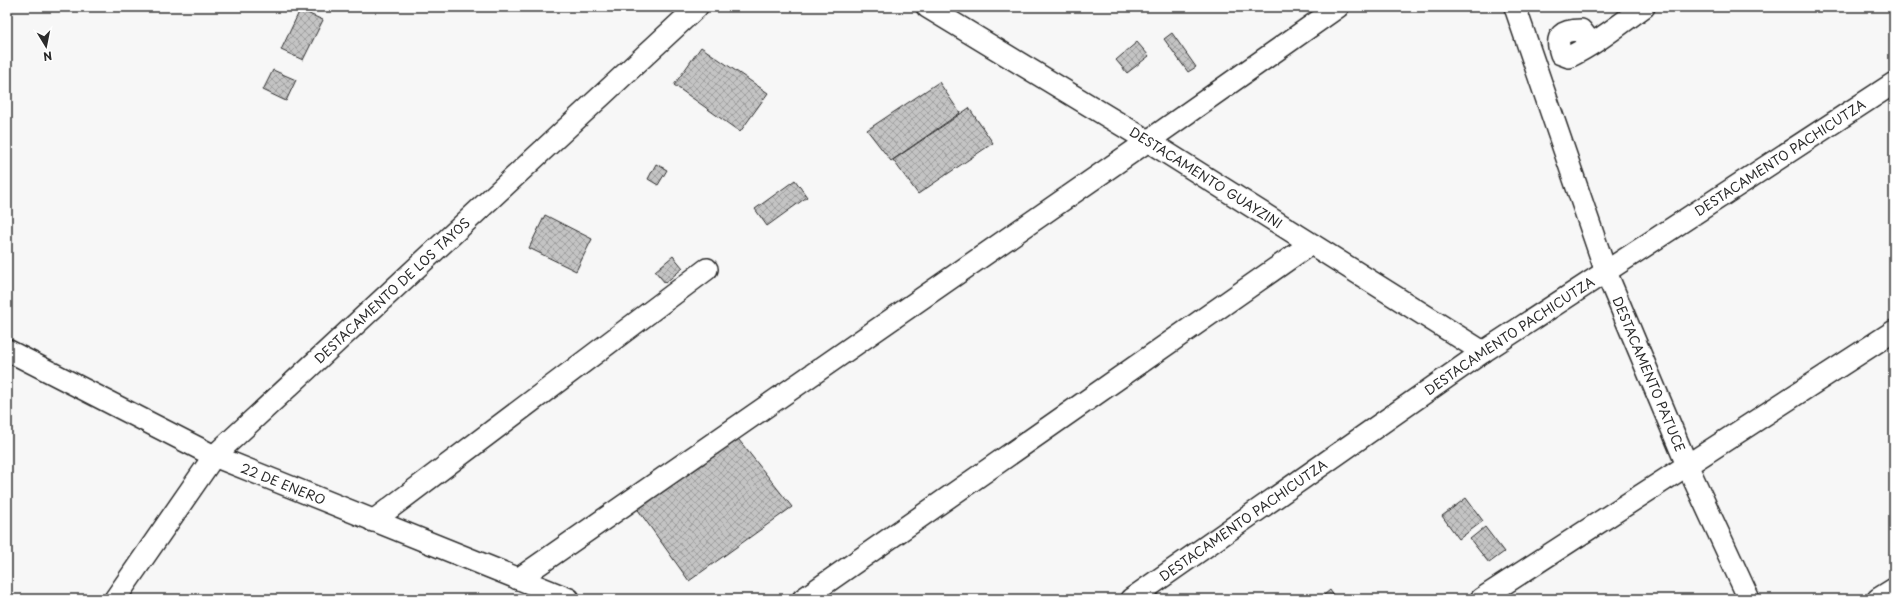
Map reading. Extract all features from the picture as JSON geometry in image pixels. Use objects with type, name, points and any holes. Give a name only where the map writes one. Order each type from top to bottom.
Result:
[{"type":"street","name":"DESTACAMENTO DE LOS TAYOS","points":[[115,599],[214,456],[697,7]]},
{"type":"street","name":"DESTACAMENTO GUAYZINI","points":[[927,7],[1148,142],[1310,245],[1483,352]]},
{"type":"street","points":[[518,579],[1148,142],[1338,7]]},
{"type":"street","name":"DESTACAMENTO PATUCE","points":[[1514,7],[1606,272],[1687,465],[1749,599]]},
{"type":"street","points":[[1592,44],[1644,7]]},
{"type":"street","name":"DESTACAMENTO PACHICUTZA","points":[[1131,599],[1483,352],[1894,83]]},
{"type":"street","points":[[803,599],[1310,245]]},
{"type":"street","points":[[373,520],[707,269]]},
{"type":"street","points":[[1481,599],[1894,331]]},
{"type":"street","name":"22 DE ENERO","points":[[7,350],[214,456],[518,579],[544,595],[568,599]]},
{"type":"street","points":[[1878,599],[1894,589]]},
{"type":"building","points":[[300,10],[323,20],[303,60],[281,50]]},
{"type":"building","points":[[1172,33],[1196,67],[1188,72],[1164,39]]},
{"type":"building","points":[[1137,42],[1149,56],[1127,73],[1116,60]]},
{"type":"building","points":[[701,47],[768,93],[740,132],[674,85]]},
{"type":"building","points":[[273,70],[296,80],[286,101],[263,90]]},
{"type":"building","points":[[939,82],[960,113],[891,161],[867,130]]},
{"type":"building","points":[[969,108],[993,143],[918,194],[893,160]]},
{"type":"building","points":[[656,164],[667,170],[658,185],[648,179]]},
{"type":"building","points":[[795,180],[807,197],[767,226],[755,209]]},
{"type":"building","points":[[545,215],[592,239],[576,271],[529,248]]},
{"type":"building","points":[[673,256],[683,268],[665,283],[655,271]]},
{"type":"building","points":[[735,435],[792,507],[689,581],[636,507]]},
{"type":"building","points":[[1466,498],[1483,521],[1459,539],[1442,516]]},
{"type":"building","points":[[1485,527],[1504,552],[1489,563],[1470,539]]},
{"type":"building","points":[[1330,590],[1336,599],[1319,599]]}]
